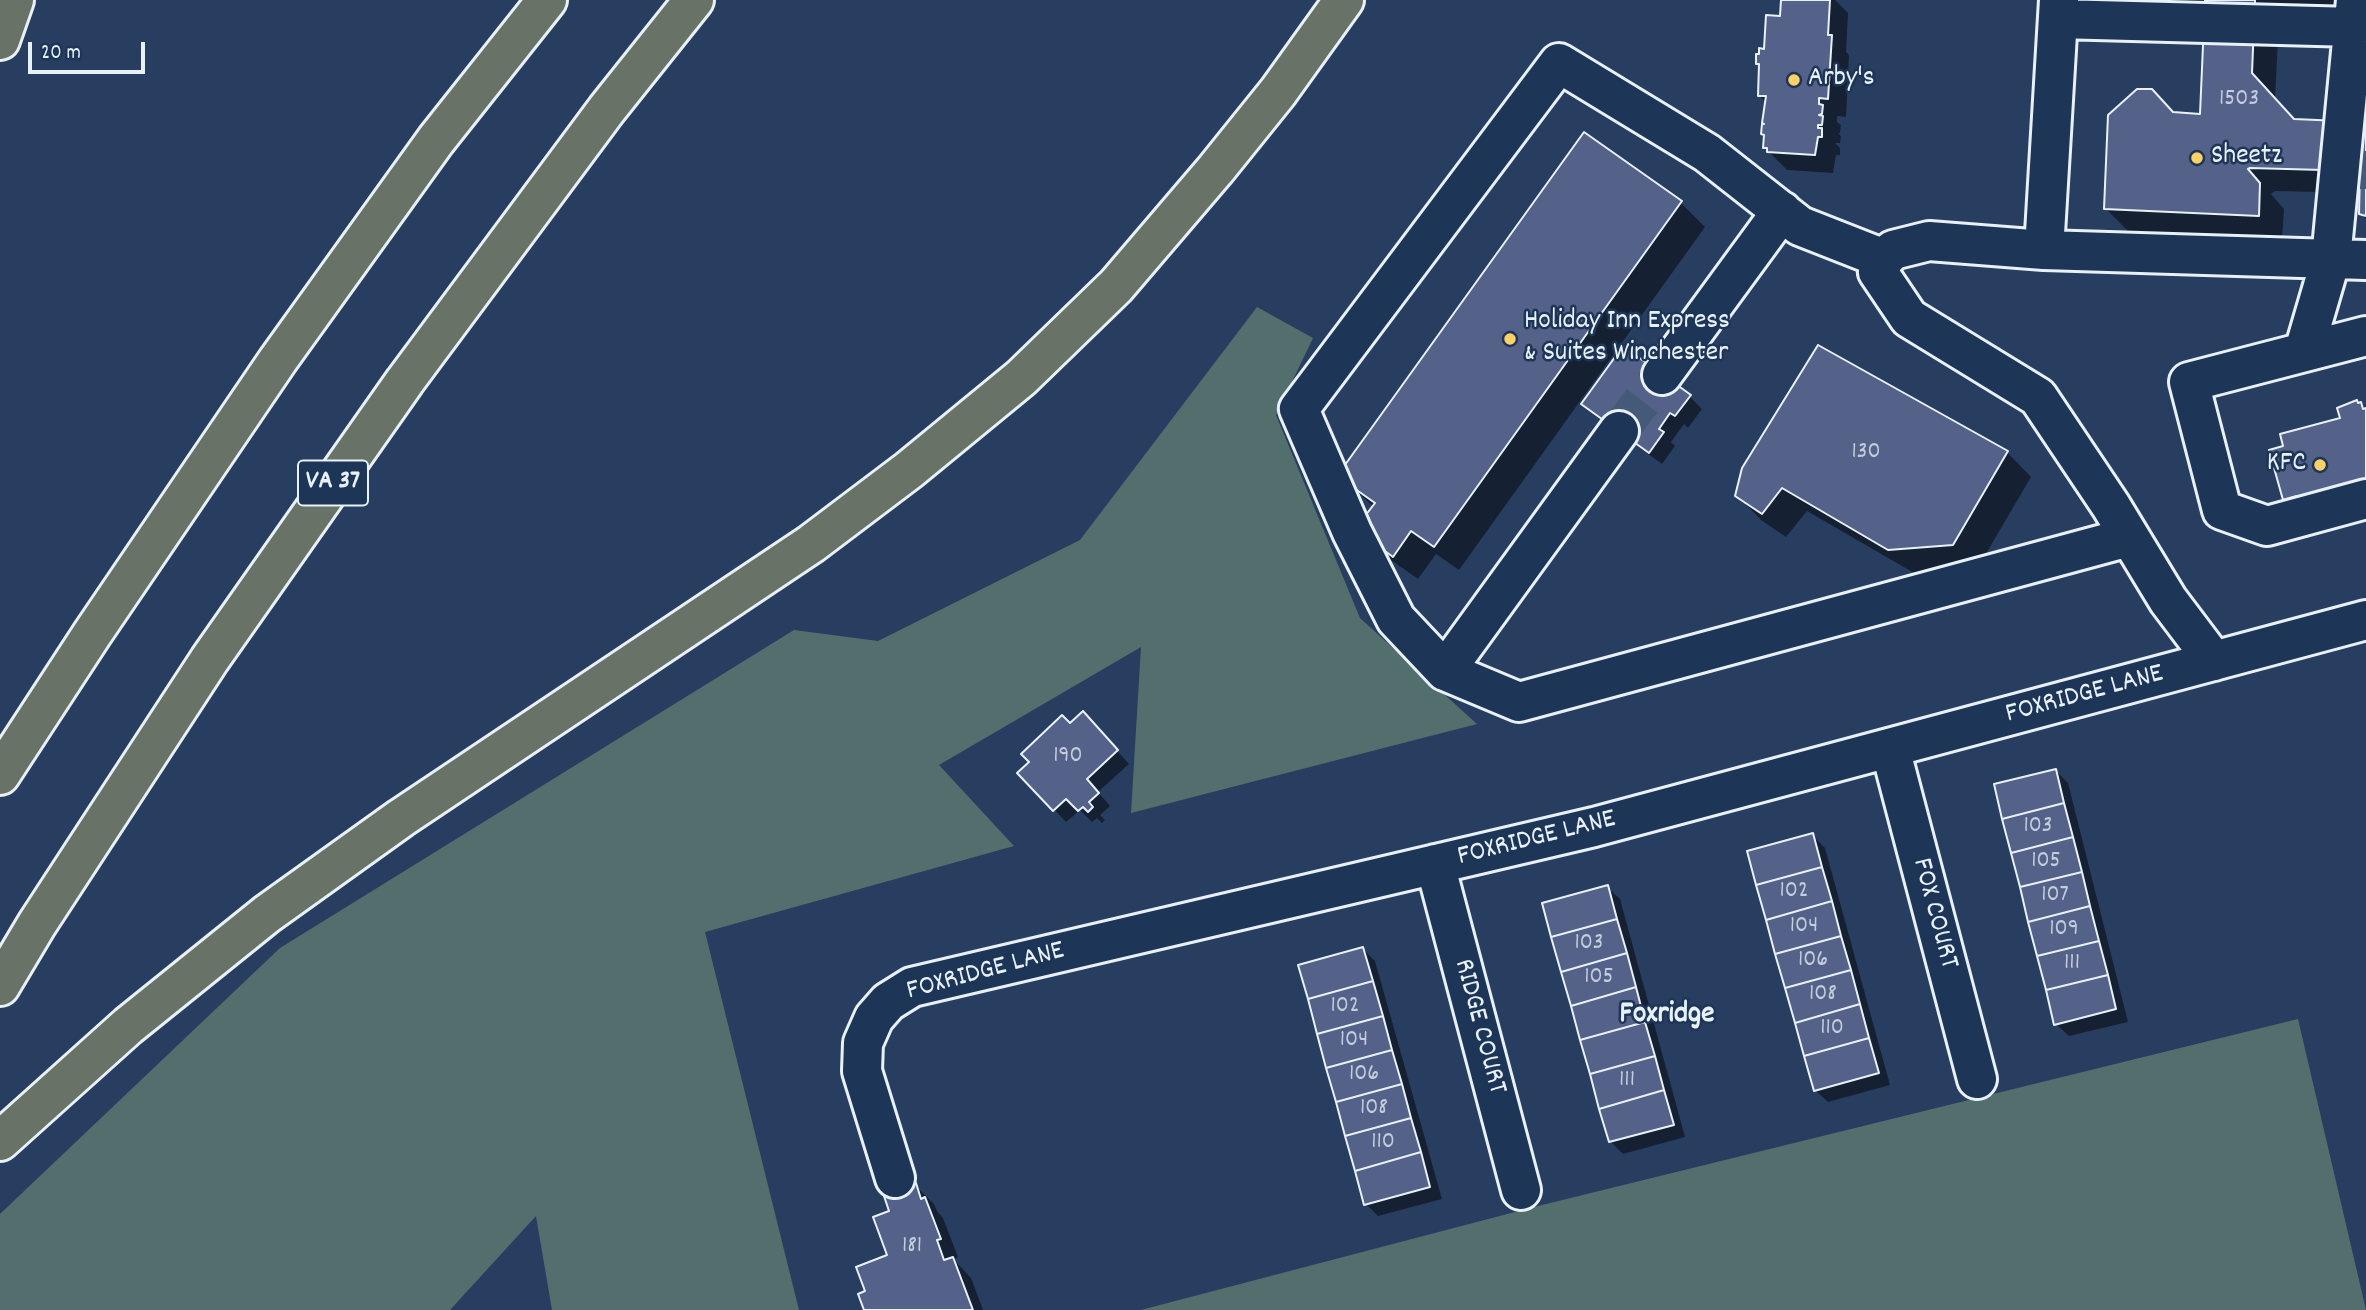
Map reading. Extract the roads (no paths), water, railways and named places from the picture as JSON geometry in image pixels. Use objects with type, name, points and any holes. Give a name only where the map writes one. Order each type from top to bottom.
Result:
[{"type":"highway","points":[[0,40],[14,0]]},
{"type":"highway","points":[[0,775],[278,360],[436,140],[547,0]]},
{"type":"highway","name":"VA 37","points":[[0,986],[37,924],[210,659],[397,392],[607,109],[694,0]]},
{"type":"highway","points":[[0,1141],[128,1026],[267,914],[401,818],[810,544],[909,470],[1021,378],[1116,286],[1216,169],[1278,92],[1344,0]]},
{"type":"street","points":[[2044,250],[2058,9],[2355,14],[2357,75],[2350,170],[2348,259],[2304,351]]},
{"type":"street","points":[[1884,259],[1800,226],[1707,153],[1559,63],[1299,409],[1352,532],[1396,618],[1445,671],[1519,702],[2129,537]]},
{"type":"street","points":[[1662,375],[1782,211]]},
{"type":"street","points":[[2214,661],[2168,600],[2038,397],[1909,318],[1878,272],[1884,259],[1893,250],[1929,241],[2044,250],[2348,259]]},
{"type":"street","points":[[2366,335],[2189,382],[2222,510],[2267,526],[2366,499]]},
{"type":"street","points":[[1445,671],[1619,431]]},
{"type":"street","name":"FOXRIDGE LANE","points":[[895,1178],[862,1071],[863,1043],[874,1018],[888,1002],[912,987],[1594,827],[2366,620]]},
{"type":"street","name":"FOX COURT","points":[[1890,748],[1977,1079]]},
{"type":"street","name":"RIDGE COURT","points":[[1435,864],[1521,1190]]},
{"type":"tunnel","points":[[2360,170],[2366,170]]},
{"type":"tunnel","points":[[1619,431],[1662,375]]},
{"type":"place","name":"Arby's","points":[[1794,80]]},
{"type":"place","name":"Sheetz","points":[[2197,158]]},
{"type":"place","name":"Holiday Inn Express & Suites Winchester","points":[[1510,339]]},
{"type":"place","name":"KFC","points":[[2320,465]]},
{"type":"district","name":"Foxridge","points":[[1667,1017]]}]
